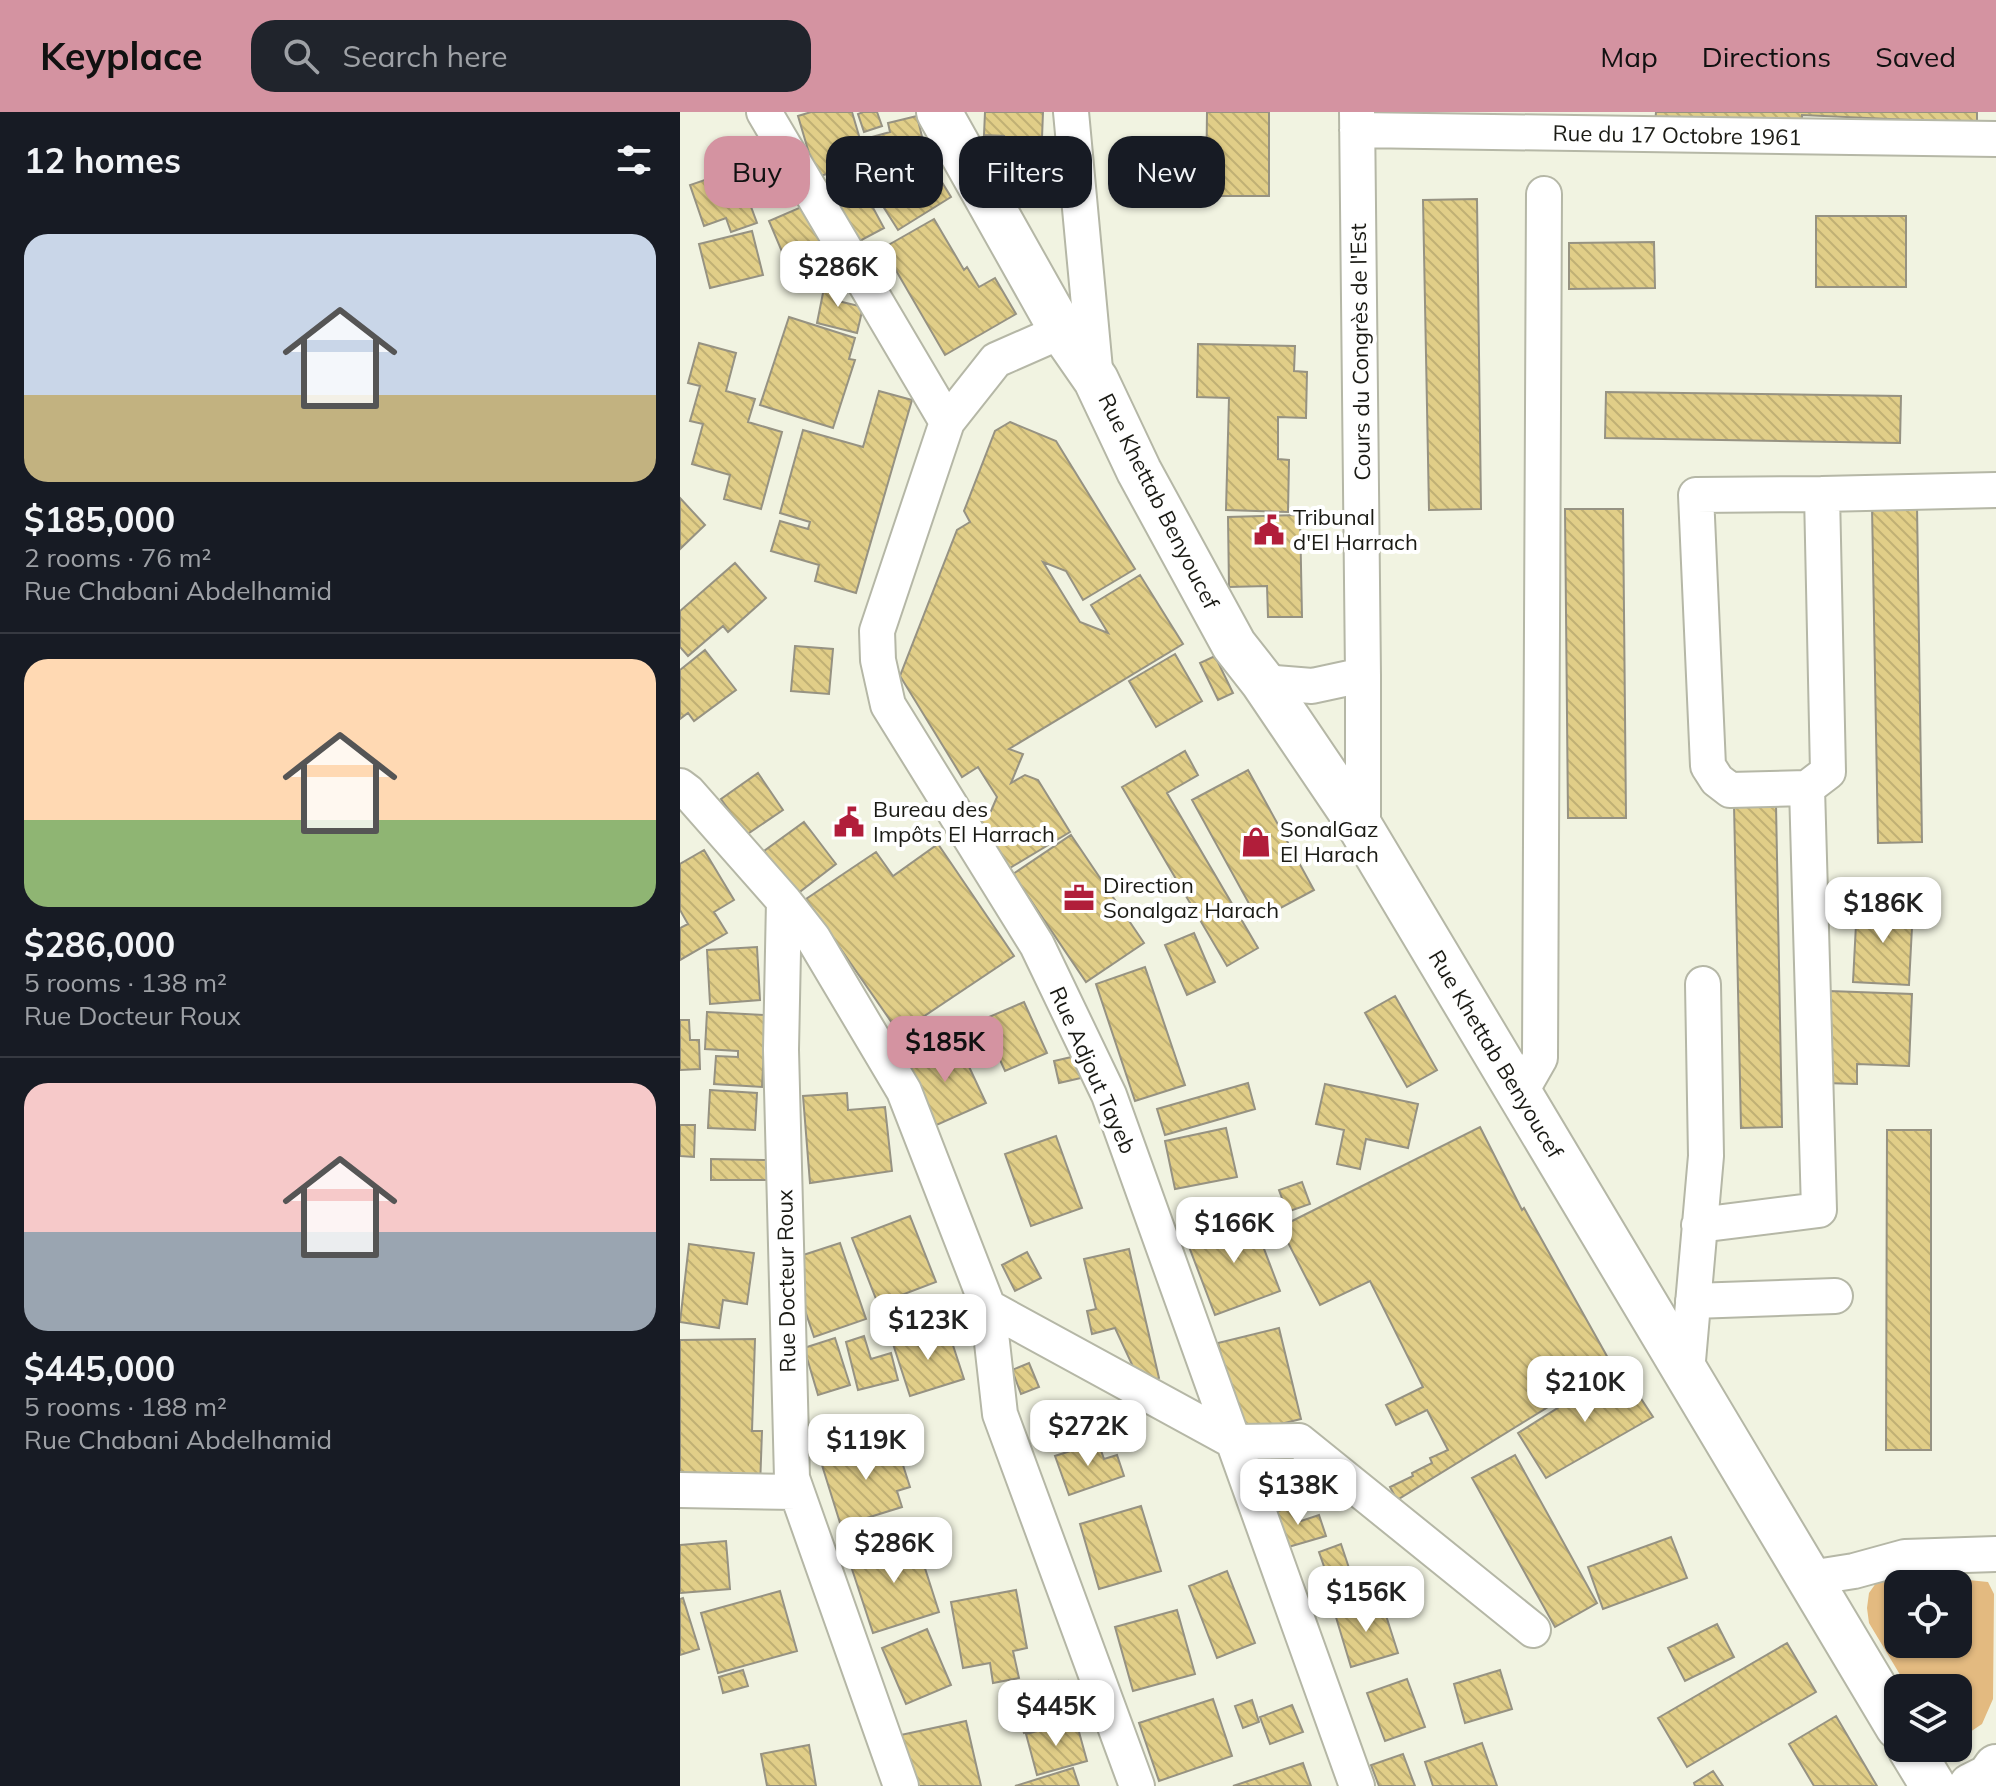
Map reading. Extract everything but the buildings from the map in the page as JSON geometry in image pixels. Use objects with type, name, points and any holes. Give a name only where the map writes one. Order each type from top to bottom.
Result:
[{"type":"main road","name":"Rue Khettab Benyoucef","points":[[939,112],[1062,331],[1096,380],[1139,471],[1234,645],[1263,682],[1363,832],[1884,1703]]},
{"type":"main road","points":[[1918,1762],[1933,1786]]},
{"type":"main road","points":[[1971,1786],[1989,1777],[1996,1767]]},
{"type":"street","points":[[764,112],[947,422]]},
{"type":"street","points":[[1071,112],[1096,380]]},
{"type":"street","name":"Rue du 17 Octobre 1961","points":[[1357,121],[1526,122],[1576,134],[1996,139]]},
{"type":"street","name":"Cours du Congrès de l'Est","points":[[1357,121],[1363,832]]},
{"type":"street","points":[[1520,1093],[1540,1058],[1544,194]]},
{"type":"street","name":"Rue Adjout Tayeb","points":[[1062,331],[996,360],[947,422],[877,631],[878,660],[888,705],[1037,945],[1109,1095],[1357,1786]]},
{"type":"street","points":[[1822,494],[1828,772],[1807,788],[1730,790],[1717,780],[1708,766],[1696,495],[1996,490]]},
{"type":"street","points":[[1263,682],[1312,686],[1363,675]]},
{"type":"street","points":[[680,786],[784,901],[813,938],[904,1091],[988,1307],[1000,1414],[1137,1786]]},
{"type":"street","points":[[1699,1225],[1819,1210],[1807,788]]},
{"type":"street","name":"Rue Docteur Roux","points":[[784,901],[781,1050],[792,1478],[901,1786]]},
{"type":"street","points":[[1687,1372],[1706,1156],[1703,984]]},
{"type":"street","points":[[1693,1301],[1835,1296]]},
{"type":"street","points":[[988,1307],[1235,1442],[1299,1441],[1533,1630]]},
{"type":"street","points":[[680,1490],[796,1492]]},
{"type":"street","points":[[1810,1578],[1854,1571],[1905,1557],[1996,1554]]},
{"type":"shaded area","points":[[1884,1576],[1884,1648],[1869,1623],[1869,1593]]},
{"type":"shaded area","points":[[1972,1580],[1988,1582],[1994,1594],[1993,1699],[1982,1724],[1972,1731],[1972,1674],[1900,1674],[1890,1658],[1972,1658]]},
{"type":"place","name":"Tribunal d'El Harrach","points":[[1269,530]]},
{"type":"place","name":"Bureau des Impôts El Harrach","points":[[849,822]]},
{"type":"place","name":"SonalGaz El Harach","points":[[1256,842]]},
{"type":"place","name":"Direction Sonalgaz Harach","points":[[1079,898]]}]
